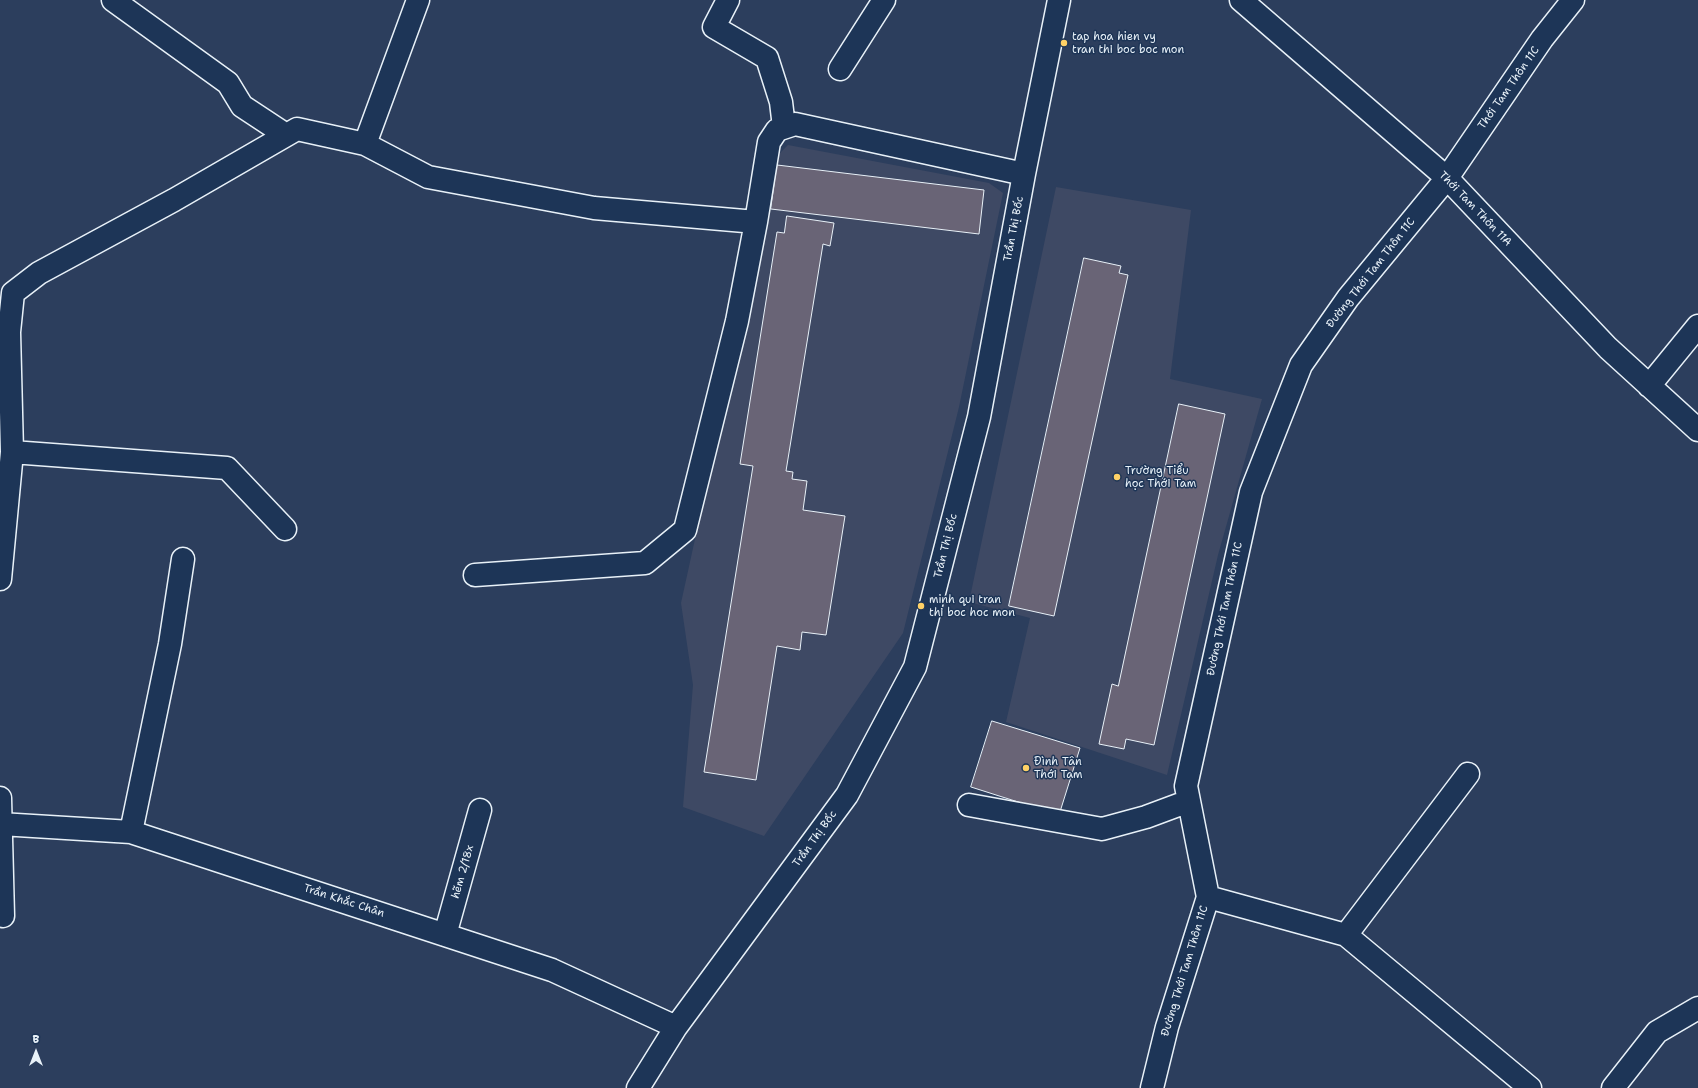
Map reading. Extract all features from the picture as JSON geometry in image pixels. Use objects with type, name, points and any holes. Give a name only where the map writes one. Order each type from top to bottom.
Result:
[{"type":"street","points":[[113,0],[228,83],[242,106],[286,135]]},
{"type":"street","points":[[365,144],[418,0]]},
{"type":"street","points":[[728,0],[714,27],[767,58],[781,102],[784,127]]},
{"type":"street","points":[[840,69],[884,0]]},
{"type":"street","name":"Trần Thị Bốc","points":[[638,1088],[676,1027],[847,795],[915,667],[979,417],[1024,174],[1059,0]]},
{"type":"street","name":"Thới Tam Thôn 11A","points":[[1241,0],[1447,178],[1608,348],[1698,430]]},
{"type":"street","name":"Thới Tam Thôn 11C","points":[[1447,178],[1542,39],[1574,0]]},
{"type":"street","points":[[475,575],[645,563],[685,530],[736,321],[756,222],[769,142],[777,130],[794,124],[1024,174]]},
{"type":"street","points":[[0,579],[12,452],[9,332],[13,293],[39,274],[174,200],[297,129],[365,144],[428,177],[594,208],[756,222]]},
{"type":"street","name":"Đường Thới Tam Thôn 11C","points":[[1152,1088],[1167,1027],[1208,897],[1186,786],[1251,492],[1301,365],[1348,298],[1447,178]]},
{"type":"street","points":[[1649,386],[1698,326]]},
{"type":"street","points":[[12,452],[227,468],[285,528]]},
{"type":"street","points":[[131,832],[170,644],[183,559]]},
{"type":"street","points":[[1346,935],[1468,774]]},
{"type":"street","points":[[0,798],[3,916]]},
{"type":"street","points":[[969,805],[1102,829],[1146,817],[1189,801]]},
{"type":"street","name":"hẽm 2/18x","points":[[445,935],[480,810]]},
{"type":"street","name":"Trần Khắc Chân","points":[[0,824],[131,832],[552,970],[676,1027]]},
{"type":"street","points":[[1208,897],[1346,935],[1530,1088]]},
{"type":"street","points":[[1612,1088],[1658,1032],[1698,1008]]},
{"type":"shaded area","points":[[788,145],[989,183],[1003,193],[959,407],[903,633],[764,836],[683,807],[693,685],[681,603],[718,434],[775,158]]},
{"type":"shaded area","name":"Trường Tiểu học Thới Tam","points":[[1056,187],[1191,210],[1170,379],[1262,399],[1218,555],[1167,775],[1006,722],[1030,618],[969,602]]},
{"type":"building","points":[[777,165],[984,190],[979,234],[771,209]]},
{"type":"building","points":[[787,216],[834,223],[830,246],[823,244],[786,471],[793,472],[792,479],[807,481],[803,510],[845,516],[826,635],[802,632],[800,650],[777,646],[756,780],[704,772],[753,466],[740,464],[777,232],[784,233]]},
{"type":"building","points":[[1084,258],[1121,266],[1119,273],[1128,275],[1054,616],[1009,606]]},
{"type":"building","points":[[1179,404],[1225,414],[1154,745],[1126,739],[1124,749],[1099,744],[1112,684],[1118,686]]},
{"type":"building","name":"Đình Tân Thới Tam","points":[[992,721],[1080,748],[1059,815],[971,787]]},
{"type":"place","name":"tap hoa hien vy tran thi boc boc mon","points":[[1064,43]]},
{"type":"place","name":"Trường Tiểu học Thới Tam","points":[[1117,477]]},
{"type":"place","name":"minh qui tran thi boc hoc mon","points":[[921,606]]},
{"type":"place","name":"Đình Tân Thới Tam","points":[[1026,768]]}]
